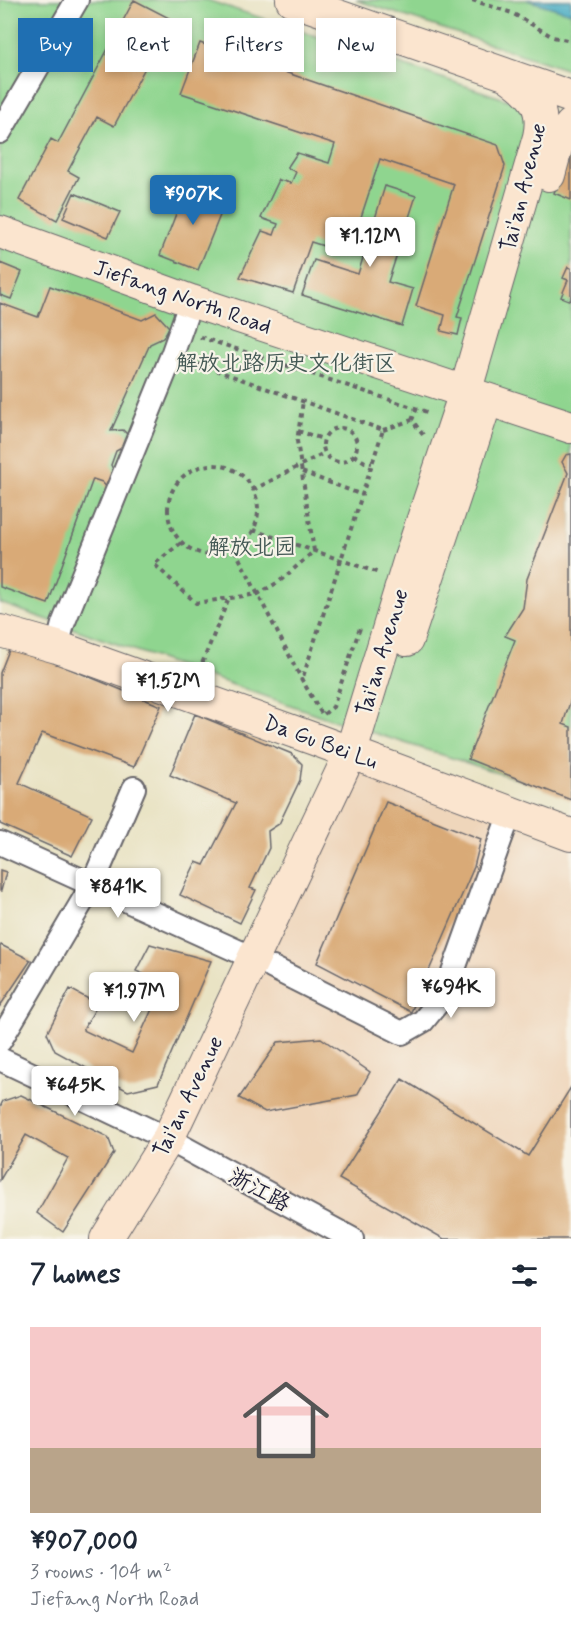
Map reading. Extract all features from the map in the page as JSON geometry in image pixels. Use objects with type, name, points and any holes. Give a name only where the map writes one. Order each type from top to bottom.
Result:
[{"type":"street","points":[[0,132],[77,0]]},
{"type":"street","points":[[292,0],[571,97]]},
{"type":"street","name":"Tai'an Avenue","points":[[476,396],[483,331],[542,126],[534,97],[507,75]]},
{"type":"street","name":"Tai'an Avenue","points":[[127,1239],[263,963],[359,755],[557,145],[571,125]]},
{"type":"street","name":"Jiefang North Road","points":[[0,232],[191,301],[571,427]]},
{"type":"street","points":[[57,647],[63,624],[172,355],[191,301]]},
{"type":"street","points":[[404,372],[434,374],[454,368],[470,354],[483,331]]},
{"type":"street","name":"Da Gu Bei Lu","points":[[1,634],[57,647],[359,755],[571,835]]},
{"type":"street","points":[[0,1041],[92,885],[134,788]]},
{"type":"street","points":[[0,843],[263,963],[402,1033],[423,1022],[445,994],[510,813]]},
{"type":"street","name":"浙江路","points":[[0,1059],[176,1143],[352,1239]]},
{"type":"street","name":"Tai'an Avenue","points":[[106,1239],[176,1143]]},
{"type":"path","points":[[472,0],[512,13],[553,37],[571,41]]},
{"type":"path","points":[[181,330],[430,413]]},
{"type":"path","points":[[172,355],[383,430],[412,420]]},
{"type":"path","points":[[303,401],[297,441],[314,551]]},
{"type":"path","points":[[335,428],[343,428],[351,431],[356,438],[357,447],[354,455],[347,460],[339,462],[330,460],[324,453],[323,439],[335,428]]},
{"type":"path","points":[[302,680],[383,430]]},
{"type":"path","points":[[298,431],[323,439]]},
{"type":"path","points":[[253,490],[324,453]]},
{"type":"path","points":[[354,455],[365,462],[372,463]]},
{"type":"path","points":[[219,465],[237,471],[251,484],[258,501],[258,521],[253,530],[249,538],[234,550],[216,556],[197,553],[181,543],[170,528],[167,509],[171,490],[183,475],[200,466],[219,465]]},
{"type":"path","points":[[301,471],[362,495]]},
{"type":"path","points":[[253,530],[379,573]]},
{"type":"path","points":[[181,543],[154,564],[196,603],[258,594],[280,581],[314,551]]},
{"type":"path","points":[[234,550],[302,680],[324,714],[314,739]]},
{"type":"path","points":[[197,677],[228,600]]},
{"type":"shaded area","points":[[356,760],[571,846],[571,1239],[113,1239]]},
{"type":"green space","name":"解放北路历史文化街区","points":[[0,0],[207,0],[261,18],[204,18],[204,72],[304,72],[304,32],[316,36],[316,72],[396,72],[396,63],[571,121],[571,796],[333,720],[0,603]]},
{"type":"green space","points":[[356,0],[571,0],[571,71]]},
{"type":"water","points":[[527,0],[571,0],[571,13]]},
{"type":"building","points":[[134,0],[169,18],[124,18]]},
{"type":"building","points":[[200,43],[204,44],[204,72],[285,72],[498,145],[505,166],[457,317],[462,318],[458,335],[441,331],[445,315],[416,306],[454,184],[380,159],[349,254],[311,242],[293,293],[240,277],[262,231],[274,235],[278,224],[261,218],[279,180],[291,183],[296,172],[287,168],[297,153],[329,163],[335,144],[181,93],[189,72],[192,72],[192,64]]},
{"type":"building","points":[[105,55],[105,72],[143,72],[114,126],[97,117],[68,171],[79,177],[57,220],[19,200],[51,139],[58,143]]},
{"type":"building","points":[[569,154],[571,155],[571,200],[554,193]]},
{"type":"building","points":[[188,183],[227,198],[198,270],[160,255]]},
{"type":"building","points":[[385,186],[416,196],[388,282],[413,289],[402,326],[302,295],[314,260],[358,274]]},
{"type":"building","points":[[74,193],[120,212],[108,237],[63,218]]},
{"type":"building","points":[[0,263],[22,272],[11,299],[0,295]]},
{"type":"building","points":[[568,267],[571,268],[571,301],[561,297],[568,280],[563,278]]},
{"type":"building","points":[[50,286],[142,320],[156,313],[169,327],[163,338],[150,344],[111,431],[123,430],[129,436],[127,445],[116,451],[111,465],[118,481],[108,489],[102,482],[93,479],[48,604],[0,587],[0,303],[38,317]]},
{"type":"building","points":[[571,454],[571,699],[563,724],[571,727],[571,800],[468,759],[515,640],[505,636],[523,608],[527,579],[568,473],[562,462],[566,455]]},
{"type":"building","points":[[11,645],[161,706],[134,767],[42,733],[19,783],[92,816],[72,856],[0,824],[0,673]]},
{"type":"building","points":[[195,714],[292,754],[302,764],[300,780],[279,824],[268,831],[269,848],[250,888],[256,890],[240,923],[180,895],[196,862],[204,865],[236,803],[170,775]]},
{"type":"building","points":[[386,802],[481,839],[474,867],[411,1012],[317,963]]},
{"type":"building","points":[[0,870],[6,872],[1,891],[0,891]]},
{"type":"building","points":[[150,944],[211,961],[158,1084],[128,1091],[55,1051],[47,1033],[70,989],[98,1004],[83,1030],[132,1053],[164,983],[136,971]]},
{"type":"building","points":[[1,945],[31,960],[0,1006],[0,947]]},
{"type":"building","points":[[321,1038],[370,1072],[357,1095],[265,1112],[239,1098],[278,1042]]},
{"type":"building","points":[[402,1079],[528,1156],[571,1087],[571,1239],[444,1239],[339,1179]]},
{"type":"building","points":[[21,1095],[108,1137],[114,1153],[63,1232],[37,1213],[68,1158],[26,1135],[0,1180],[0,1107],[3,1101]]},
{"type":"park label","name":"解放北园","points":[[252,546]]}]
